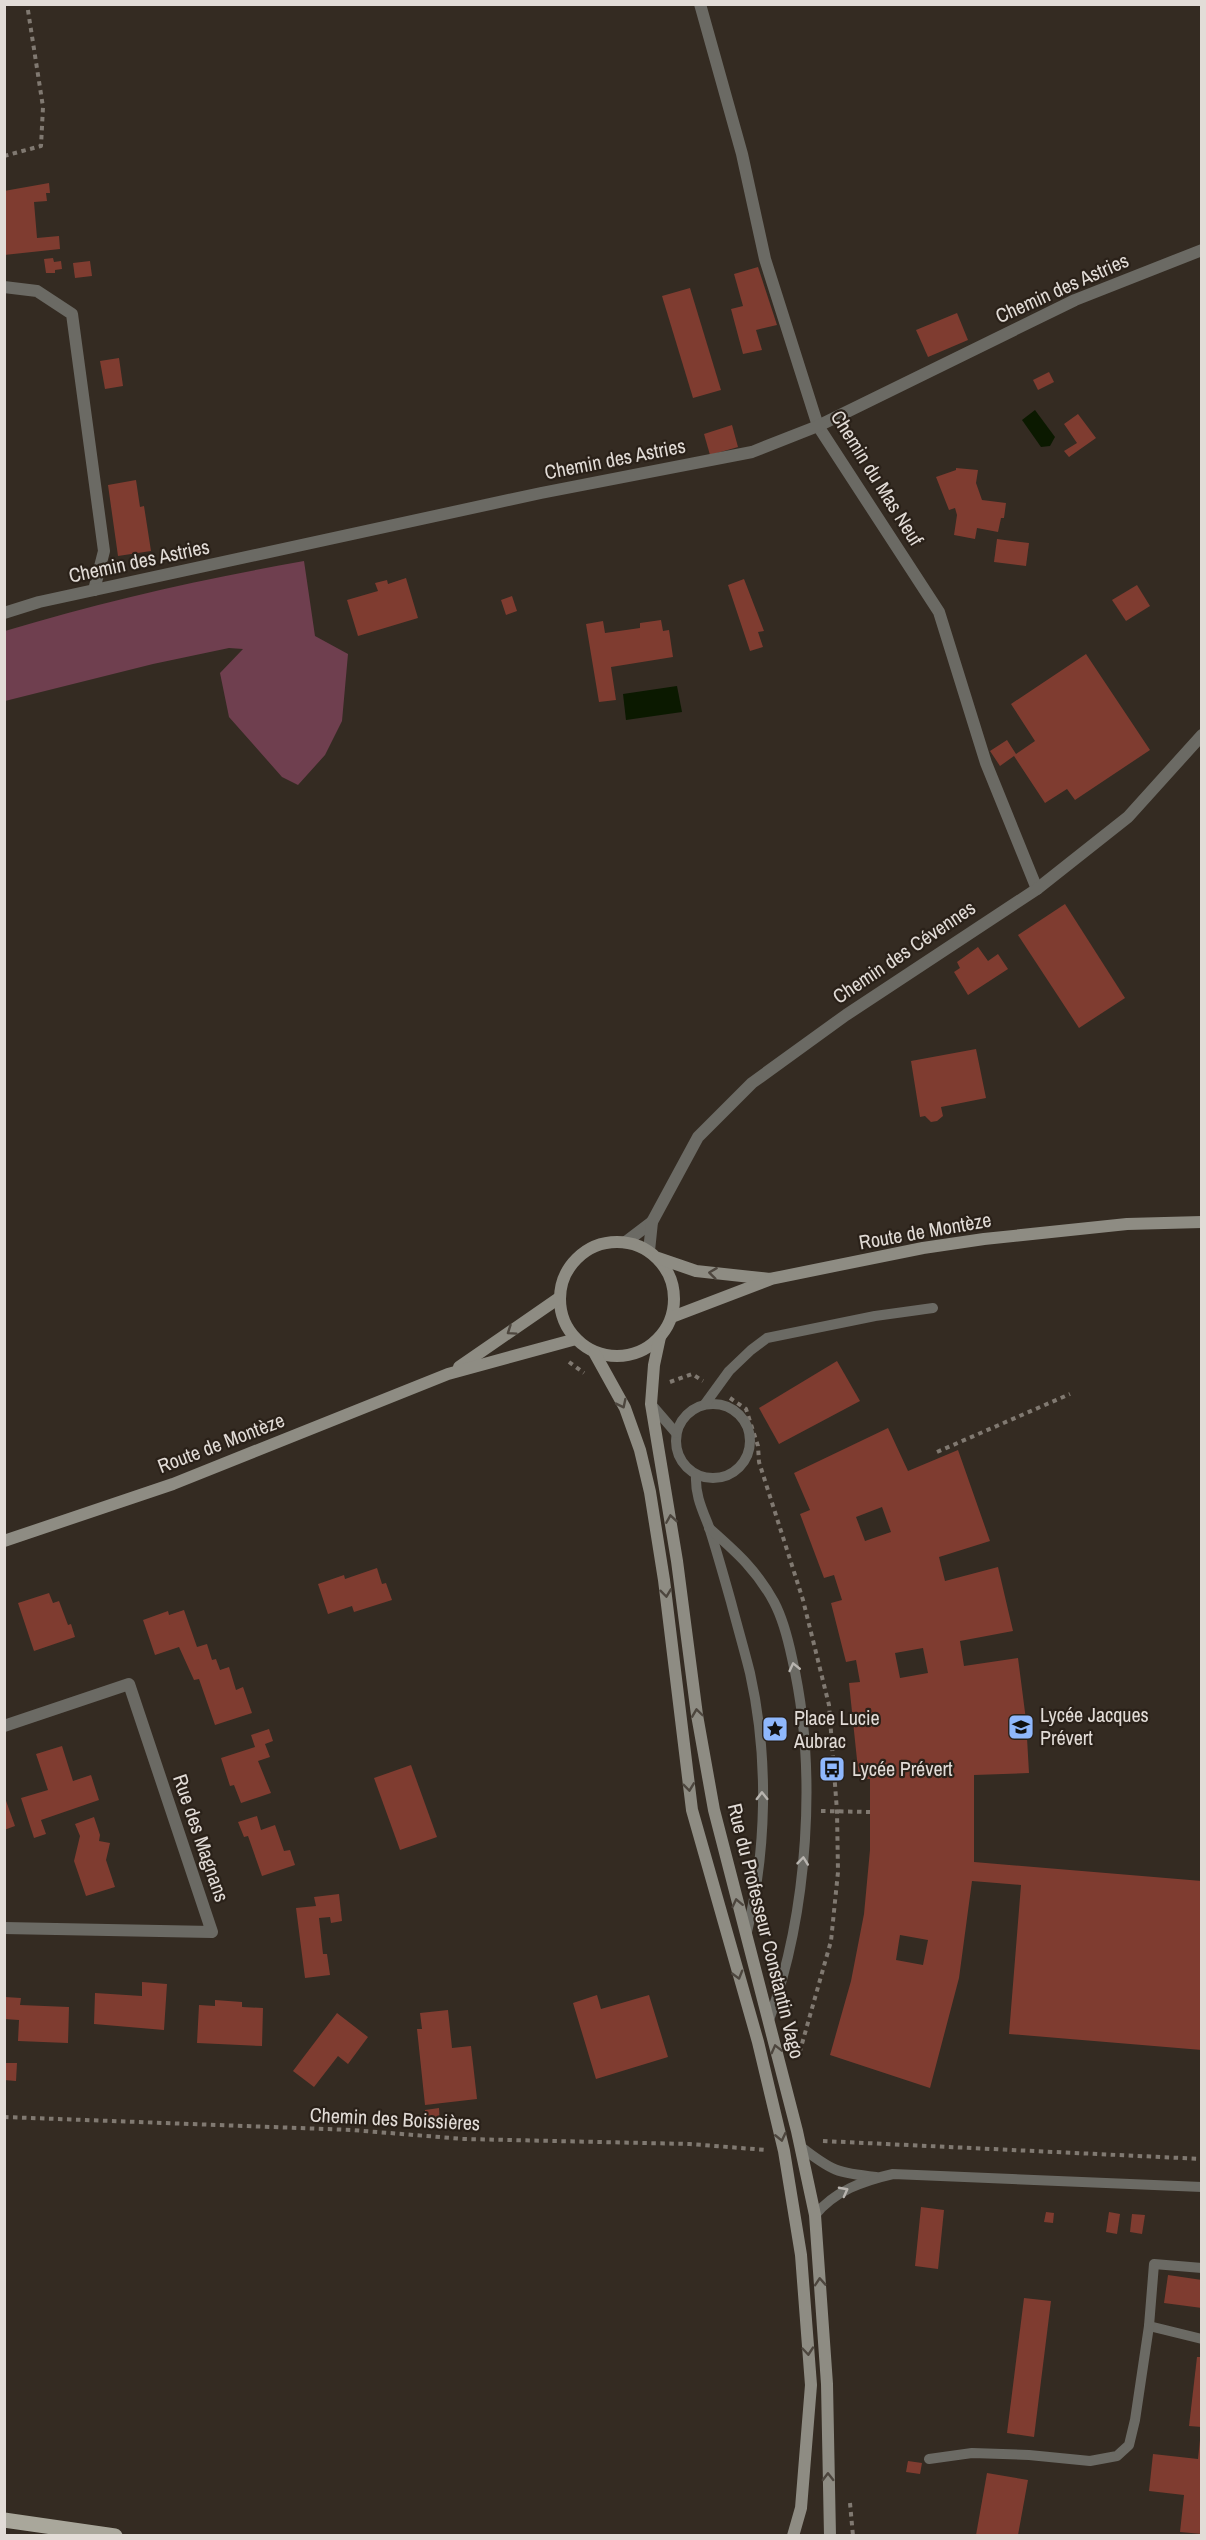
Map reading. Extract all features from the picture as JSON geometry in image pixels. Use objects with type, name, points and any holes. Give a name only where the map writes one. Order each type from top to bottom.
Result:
[{"type":"main road","points":[[4,2520],[115,2535]]},
{"type":"street","name":"Chemin du Mas Neuf","points":[[700,4],[742,154],[765,259],[818,426],[939,612],[986,763],[1036,888]]},
{"type":"street","name":"Chemin des Astries","points":[[4,613],[39,602],[529,496],[752,452],[818,426],[1075,300],[1202,250]]},
{"type":"street","points":[[4,287],[37,291],[72,314],[104,551],[94,590]]},
{"type":"street","name":"Chemin des Cévennes","points":[[627,1241],[652,1222],[698,1137],[752,1083],[864,1002],[1036,888],[1128,817],[1202,735]]},
{"type":"street","name":"Chemin des Cévennes","points":[[652,1222],[653,1254]]},
{"type":"street","name":"Route de Montèze","points":[[653,1254],[696,1271],[770,1279],[923,1248],[984,1239],[1127,1224],[1202,1222]]},
{"type":"street","points":[[627,1241],[653,1254],[667,1271],[673,1286],[675,1301],[672,1317],[660,1337],[647,1348],[630,1355],[612,1356],[594,1352],[576,1339],[561,1313],[559,1298],[563,1278],[573,1261],[588,1248],[607,1242],[627,1241]]},
{"type":"street","points":[[672,1317],[770,1279]]},
{"type":"street","name":"Route de Montèze","points":[[448,1374],[559,1298]]},
{"type":"street","name":"Rue du Professeur Constantin Vago","points":[[660,1337],[654,1365],[651,1404],[677,1561],[697,1715],[714,1810],[801,2147],[814,2215],[827,2384],[830,2535]]},
{"type":"street","name":"Route de Montèze","points":[[4,1541],[173,1484],[448,1374],[576,1339]]},
{"type":"street","name":"Rue du Professeur Constantin Vago","points":[[594,1352],[625,1408],[640,1450],[651,1492],[692,1810],[758,2042],[784,2151],[801,2255],[811,2385],[801,2508],[794,2535]]},
{"type":"street","name":"Rue des Magnans","points":[[4,1726],[129,1684],[212,1932],[4,1928]]},
{"type":"lane","points":[[705,1404],[718,1404],[736,1412],[748,1427],[751,1440],[749,1452],[743,1464],[733,1473],[722,1478],[709,1479],[696,1475],[687,1468],[679,1458],[676,1434],[687,1414],[705,1404],[729,1371],[750,1350],[767,1338],[875,1316],[933,1308]]},
{"type":"lane","points":[[651,1404],[676,1434]]},
{"type":"lane","points":[[696,1475],[695,1491],[709,1528],[750,1673],[760,1750],[762,1810],[759,1863],[756,1895],[746,1937]]},
{"type":"lane","points":[[709,1528],[754,1569],[776,1604],[788,1638],[798,1682],[804,1734],[804,1834],[798,1902],[783,1981],[769,2020]]},
{"type":"lane","points":[[801,2147],[826,2167],[837,2172],[879,2177]]},
{"type":"lane","points":[[814,2215],[828,2199],[852,2186],[893,2174],[1202,2187]]},
{"type":"lane","points":[[929,2459],[972,2453],[1029,2455],[1090,2461],[1117,2456],[1129,2445],[1135,2420],[1149,2326],[1155,2264],[1202,2268]]},
{"type":"lane","points":[[1149,2326],[1202,2339]]},
{"type":"path","points":[[4,156],[41,146],[43,107],[27,4]]},
{"type":"path","points":[[937,1452],[1070,1394]]},
{"type":"path","name":"Chemin des Boissières","points":[[4,2117],[352,2130],[475,2139],[690,2145],[784,2151]]},
{"type":"path","points":[[816,2141],[1202,2159]]},
{"type":"shaded area","points":[[1035,410],[1055,437],[1050,446],[1041,447],[1022,420]]},
{"type":"shaded area","points":[[304,561],[315,636],[348,654],[342,721],[325,755],[298,785],[282,777],[229,717],[220,673],[243,649],[229,648],[153,664],[5,701],[5,631],[153,592]]},
{"type":"shaded area","points":[[677,686],[682,712],[626,720],[623,694]]},
{"type":"building","points":[[49,183],[50,193],[46,193],[47,201],[34,202],[37,238],[59,236],[60,249],[4,255],[4,191]]},
{"type":"building","points":[[53,258],[54,262],[61,261],[62,269],[55,270],[55,273],[46,273],[44,259]]},
{"type":"building","points":[[90,261],[92,276],[75,278],[73,263]]},
{"type":"building","points":[[758,267],[777,325],[756,330],[762,350],[743,354],[731,309],[743,306],[734,274]]},
{"type":"building","points":[[690,288],[721,390],[693,398],[662,296]]},
{"type":"building","points":[[957,313],[968,340],[928,357],[916,330]]},
{"type":"building","points":[[119,358],[123,386],[105,389],[100,361]]},
{"type":"building","points":[[1049,372],[1054,382],[1038,390],[1033,380]]},
{"type":"building","points":[[1078,414],[1096,438],[1069,457],[1064,451],[1077,443],[1064,424]]},
{"type":"building","points":[[732,425],[738,447],[710,455],[704,434]]},
{"type":"building","points":[[956,468],[978,470],[976,483],[982,500],[1006,503],[1004,518],[1001,518],[998,532],[977,528],[975,539],[954,535],[957,515],[955,508],[949,510],[936,477],[956,470]]},
{"type":"building","points":[[136,480],[140,507],[144,506],[151,551],[118,556],[108,485]]},
{"type":"building","points":[[997,539],[1029,543],[1026,566],[994,562]]},
{"type":"building","points":[[406,578],[418,618],[358,636],[347,600],[378,591],[375,583],[387,580],[388,584]]},
{"type":"building","points":[[744,579],[764,631],[758,632],[763,647],[750,651],[728,585]]},
{"type":"building","points":[[1137,585],[1150,606],[1126,621],[1112,600]]},
{"type":"building","points":[[512,596],[517,611],[506,615],[501,600]]},
{"type":"building","points":[[661,620],[663,631],[669,630],[673,657],[611,667],[616,700],[599,702],[586,624],[603,621],[605,633],[640,628],[640,623]]},
{"type":"building","points":[[1086,654],[1150,750],[1075,800],[1067,789],[1045,803],[1014,756],[1000,766],[990,751],[1007,740],[1016,754],[1035,741],[1011,704]]},
{"type":"building","points":[[1065,904],[1125,998],[1079,1028],[1018,935]]},
{"type":"building","points":[[978,947],[988,961],[998,954],[1008,969],[968,995],[954,972],[960,968],[957,962]]},
{"type":"building","points":[[976,1049],[986,1098],[941,1107],[943,1116],[937,1121],[931,1122],[925,1116],[920,1117],[911,1061]]},
{"type":"building","points":[[837,1361],[860,1401],[779,1444],[759,1408]]},
{"type":"building","points":[[888,1428],[908,1471],[958,1450],[990,1541],[939,1557],[945,1581],[998,1567],[1013,1631],[960,1641],[964,1666],[1018,1658],[1026,1720],[1029,1773],[974,1775],[974,1862],[1202,1881],[1202,2050],[1009,2034],[1021,1885],[972,1881],[959,1978],[930,2088],[830,2055],[851,1981],[864,1914],[870,1850],[870,1779],[859,1779],[849,1683],[860,1682],[856,1660],[846,1662],[831,1603],[842,1600],[834,1575],[824,1578],[800,1514],[810,1510],[794,1473]],"holes":[[[882,1507],[891,1532],[865,1541],[856,1517]],[[923,1648],[928,1673],[900,1678],[895,1653]],[[900,1935],[928,1940],[923,1965],[896,1960]]]},
{"type":"building","points":[[377,1568],[382,1584],[386,1583],[392,1600],[354,1612],[352,1606],[328,1614],[318,1584],[344,1575],[345,1579]]},
{"type":"building","points":[[49,1593],[53,1603],[59,1601],[75,1637],[34,1651],[18,1603]]},
{"type":"building","points":[[184,1610],[197,1647],[207,1644],[212,1660],[216,1659],[220,1670],[229,1667],[236,1690],[243,1687],[252,1713],[215,1725],[199,1679],[194,1680],[179,1647],[155,1655],[143,1620],[168,1611],[169,1615]]},
{"type":"building","points":[[269,1729],[273,1741],[265,1744],[270,1757],[258,1761],[271,1793],[241,1803],[234,1785],[230,1786],[221,1758],[255,1747],[251,1735]]},
{"type":"building","points":[[62,1746],[73,1781],[91,1775],[99,1800],[41,1820],[46,1834],[34,1838],[21,1798],[48,1790],[36,1754]]},
{"type":"building","points":[[411,1765],[437,1837],[400,1850],[374,1778]]},
{"type":"building","points":[[4,1799],[15,1826],[4,1830]]},
{"type":"building","points":[[257,1816],[261,1830],[275,1825],[284,1851],[290,1850],[295,1865],[262,1876],[248,1836],[244,1837],[238,1822]]},
{"type":"building","points":[[94,1817],[100,1835],[99,1841],[110,1843],[106,1860],[115,1887],[86,1896],[74,1861],[80,1836],[75,1824]]},
{"type":"building","points":[[339,1894],[342,1921],[331,1923],[330,1917],[319,1918],[323,1954],[327,1954],[330,1975],[305,1978],[296,1908],[316,1906],[314,1897]]},
{"type":"building","points":[[142,1982],[167,1984],[164,2030],[94,2024],[95,1993],[142,1996]]},
{"type":"building","points":[[597,1995],[601,2009],[649,1995],[668,2057],[596,2079],[573,2003]]},
{"type":"building","points":[[5,1997],[21,1998],[20,2005],[69,2007],[68,2043],[18,2041],[19,2020],[4,2019]]},
{"type":"building","points":[[215,2000],[242,2002],[242,2007],[263,2008],[262,2046],[197,2043],[199,2005],[215,2006]]},
{"type":"building","points":[[448,2010],[452,2048],[471,2046],[477,2099],[425,2105],[417,2029],[422,2029],[420,2013]]},
{"type":"building","points":[[337,2013],[368,2037],[348,2064],[338,2056],[314,2087],[293,2071]]},
{"type":"building","points":[[4,2063],[17,2063],[16,2081],[4,2080]]},
{"type":"building","points":[[439,2108],[440,2126],[427,2127],[425,2110]]},
{"type":"building","points":[[921,2207],[944,2210],[938,2269],[915,2266]]},
{"type":"building","points":[[1046,2212],[1054,2213],[1053,2223],[1044,2222]]},
{"type":"building","points":[[1109,2212],[1120,2214],[1117,2234],[1106,2232]]},
{"type":"building","points":[[1132,2214],[1145,2215],[1142,2234],[1130,2232]]},
{"type":"building","points":[[1168,2275],[1202,2280],[1202,2308],[1164,2303]]},
{"type":"building","points":[[1024,2298],[1051,2301],[1034,2437],[1007,2433]]},
{"type":"building","points":[[1197,2357],[1202,2357],[1202,2427],[1189,2426]]},
{"type":"building","points":[[1200,2440],[1202,2440],[1202,2534],[1180,2532],[1184,2495],[1149,2491],[1153,2454],[1198,2459]]},
{"type":"building","points":[[908,2461],[922,2463],[920,2474],[906,2472]]},
{"type":"building","points":[[987,2473],[1028,2480],[1018,2535],[976,2535]]},
{"type":"place","name":"Lycée Jacques Prévert","points":[[1021,1727]]},
{"type":"place","name":"Place Lucie Aubrac","points":[[775,1729]]},
{"type":"place","name":"Lycée Prévert","points":[[832,1769]]}]
